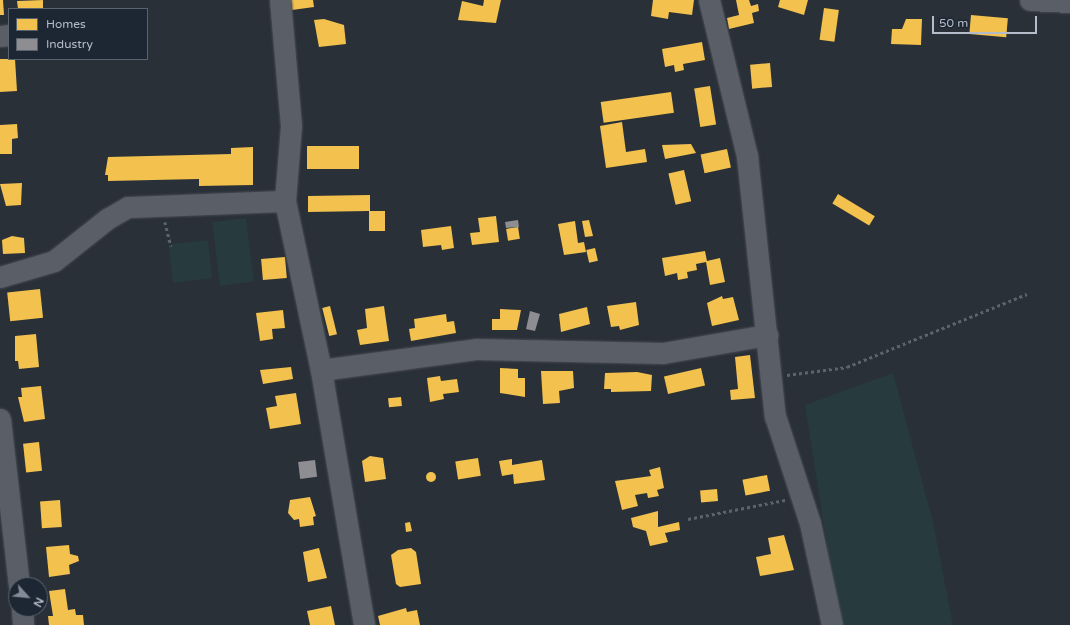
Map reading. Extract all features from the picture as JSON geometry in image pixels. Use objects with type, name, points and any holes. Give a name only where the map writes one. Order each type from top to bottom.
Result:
[{"type":"street","points":[[280,0],[291,126],[285,201],[321,370],[364,625]]},
{"type":"street","points":[[709,0],[747,156],[767,336],[770,377],[778,428],[818,551],[832,625]]},
{"type":"street","points":[[1030,0],[1070,2]]},
{"type":"street","points":[[0,277],[54,261],[122,210],[166,204],[285,201]]},
{"type":"street","points":[[321,370],[476,349],[663,353],[767,336]]},
{"type":"street","points":[[0,419],[18,577]]},
{"type":"path","points":[[166,204],[165,231],[171,246]]},
{"type":"path","points":[[770,377],[847,367],[1027,294]]},
{"type":"path","points":[[688,519],[801,496]]},
{"type":"green space","points":[[246,218],[254,282],[220,286],[212,222]]},
{"type":"green space","points":[[208,240],[212,278],[173,283],[169,248],[173,244]]},
{"type":"green space","points":[[893,373],[933,522],[953,625],[840,625],[805,405]]},
{"type":"building: Homes","points":[[0,0],[3,0],[4,15],[0,15]]},
{"type":"building: Homes","points":[[43,0],[43,8],[18,8],[17,1]]},
{"type":"building: Homes","points":[[291,0],[313,0],[314,7],[292,10]]},
{"type":"building: Homes","points":[[484,0],[501,0],[496,23],[458,20],[462,1],[483,6]]},
{"type":"building: Homes","points":[[653,0],[694,0],[692,15],[669,12],[668,19],[651,16]]},
{"type":"building: Homes","points":[[736,0],[749,0],[751,6],[758,4],[759,11],[752,13],[754,23],[729,29],[727,18],[739,15]]},
{"type":"building: Homes","points":[[780,0],[808,0],[804,15],[778,7]]},
{"type":"building: Homes","points":[[824,8],[839,10],[834,42],[820,40]]},
{"type":"building: Homes","points":[[971,15],[1008,18],[1006,37],[969,34]]},
{"type":"building: Homes","points":[[324,19],[344,25],[346,44],[319,47],[314,20]]},
{"type":"building: Homes","points":[[906,19],[922,19],[921,45],[891,44],[892,29],[902,29]]},
{"type":"building: Homes","points":[[702,42],[705,60],[683,64],[684,70],[675,72],[674,65],[665,67],[662,49]]},
{"type":"building: Homes","points":[[0,59],[15,60],[17,91],[0,92]]},
{"type":"building: Homes","points":[[770,63],[772,87],[752,89],[750,65]]},
{"type":"building: Homes","points":[[710,86],[716,125],[700,127],[694,89]]},
{"type":"building: Homes","points":[[671,92],[674,113],[604,123],[601,102]]},
{"type":"building: Homes","points":[[622,122],[626,152],[645,149],[647,162],[606,168],[600,126]]},
{"type":"building: Homes","points":[[17,124],[18,138],[12,139],[12,154],[0,154],[0,125]]},
{"type":"building: Homes","points":[[691,144],[696,153],[665,159],[662,145]]},
{"type":"building: Homes","points":[[307,146],[359,146],[359,169],[307,169]]},
{"type":"building: Homes","points":[[253,147],[253,185],[199,186],[199,179],[108,181],[108,175],[105,175],[108,157],[231,154],[231,148]]},
{"type":"building: Homes","points":[[727,149],[731,168],[705,173],[701,155]]},
{"type":"building: Homes","points":[[684,170],[691,201],[676,205],[668,174]]},
{"type":"building: Homes","points":[[22,183],[21,205],[6,206],[0,184]]},
{"type":"building: Homes","points":[[838,194],[875,216],[869,226],[832,203]]},
{"type":"building: Homes","points":[[370,195],[370,211],[385,211],[385,231],[369,231],[369,211],[308,212],[308,196]]},
{"type":"building: Homes","points":[[496,216],[499,242],[472,245],[470,233],[480,232],[478,218]]},
{"type":"building: Homes","points":[[589,220],[593,236],[585,237],[582,221]]},
{"type":"building: Homes","points":[[575,221],[578,243],[584,242],[586,252],[564,255],[558,224]]},
{"type":"building: Homes","points":[[451,226],[454,248],[442,250],[441,245],[423,247],[421,230]]},
{"type":"building: Homes","points":[[518,227],[520,239],[508,241],[506,229]]},
{"type":"building: Homes","points":[[12,236],[24,238],[25,253],[3,254],[2,240]]},
{"type":"building: Homes","points":[[595,248],[598,261],[589,263],[586,250]]},
{"type":"building: Homes","points":[[705,251],[707,261],[720,258],[725,282],[710,285],[706,262],[696,264],[697,270],[687,272],[688,278],[678,280],[677,273],[665,276],[662,258]]},
{"type":"building: Homes","points":[[285,257],[287,278],[263,280],[261,259]]},
{"type":"building: Homes","points":[[40,289],[43,318],[10,321],[7,292]]},
{"type":"building: Homes","points":[[722,296],[723,299],[733,297],[739,320],[712,326],[707,303]]},
{"type":"building: Homes","points":[[636,302],[639,325],[620,330],[619,326],[611,327],[607,306]]},
{"type":"building: Homes","points":[[330,306],[337,334],[329,336],[322,308]]},
{"type":"building: Homes","points":[[384,306],[389,341],[360,345],[357,330],[367,328],[365,309]]},
{"type":"building: Homes","points":[[587,307],[590,324],[561,332],[559,314]]},
{"type":"building: Homes","points":[[500,309],[521,310],[517,330],[492,330],[492,319],[500,319]]},
{"type":"building: Homes","points":[[283,310],[285,328],[272,329],[273,339],[260,341],[256,313]]},
{"type":"building: Homes","points":[[446,314],[447,322],[454,321],[456,333],[411,341],[409,329],[415,328],[414,319]]},
{"type":"building: Homes","points":[[36,334],[39,367],[19,369],[18,361],[15,361],[15,336]]},
{"type":"building: Homes","points":[[750,355],[755,398],[731,400],[730,390],[738,389],[735,357]]},
{"type":"building: Homes","points":[[291,367],[293,379],[263,384],[260,370]]},
{"type":"building: Homes","points":[[500,368],[518,369],[518,378],[525,378],[525,397],[500,393]]},
{"type":"building: Homes","points":[[701,368],[705,386],[668,394],[664,377]]},
{"type":"building: Homes","points":[[541,371],[573,371],[574,388],[559,391],[560,403],[543,404]]},
{"type":"building: Homes","points":[[637,372],[652,375],[651,391],[611,392],[611,389],[604,389],[605,373]]},
{"type":"building: Homes","points":[[440,376],[441,381],[457,379],[459,392],[443,394],[444,399],[430,402],[427,378]]},
{"type":"building: Homes","points":[[41,386],[45,419],[24,422],[18,397],[22,397],[21,388]]},
{"type":"building: Homes","points":[[296,393],[301,424],[270,429],[266,408],[277,406],[275,396]]},
{"type":"building: Homes","points":[[401,397],[402,406],[389,407],[388,398]]},
{"type":"building: Homes","points":[[39,442],[42,471],[26,473],[23,444]]},
{"type":"building: Homes","points":[[370,456],[383,458],[386,479],[365,482],[362,461]]},
{"type":"building: Homes","points":[[478,458],[481,476],[458,479],[455,462]]},
{"type":"building: Homes","points":[[512,459],[512,465],[542,460],[545,480],[514,484],[513,474],[502,476],[499,461]]},
{"type":"building: Homes","points":[[660,467],[664,488],[657,490],[659,496],[648,498],[647,493],[635,495],[638,506],[622,510],[615,481],[651,476],[649,470]]},
{"type":"building: Homes","points":[[429,472],[433,472],[435,473],[435,481],[429,482],[426,479],[426,475]]},
{"type":"building: Homes","points":[[767,475],[770,491],[746,495],[742,480]]},
{"type":"building: Homes","points":[[717,489],[718,501],[701,502],[700,490]]},
{"type":"building: Homes","points":[[310,497],[316,516],[313,517],[314,525],[300,527],[299,519],[294,520],[288,513],[290,500]]},
{"type":"building: Homes","points":[[60,500],[62,527],[42,528],[40,501]]},
{"type":"building: Homes","points":[[658,511],[658,527],[679,522],[680,530],[665,533],[668,542],[650,546],[646,531],[633,527],[631,518]]},
{"type":"building: Homes","points":[[410,522],[412,531],[406,532],[405,523]]},
{"type":"building: Homes","points":[[784,535],[794,570],[760,576],[756,557],[771,554],[768,538]]},
{"type":"building: Homes","points":[[69,545],[70,554],[78,556],[79,561],[69,565],[70,574],[49,577],[46,547]]},
{"type":"building: Homes","points":[[319,548],[327,578],[308,582],[303,552]]},
{"type":"building: Homes","points":[[411,548],[416,552],[421,584],[400,587],[396,584],[391,555],[398,550]]},
{"type":"building: Homes","points":[[65,589],[68,610],[75,609],[76,615],[83,615],[84,625],[49,625],[48,616],[53,616],[49,591]]},
{"type":"building: Homes","points":[[331,606],[335,625],[310,625],[307,611]]},
{"type":"building: Homes","points":[[406,608],[407,612],[417,610],[420,625],[380,625],[378,616]]},
{"type":"building: Industry","points":[[518,220],[519,227],[506,228],[505,222]]},
{"type":"building: Industry","points":[[530,311],[540,314],[535,331],[526,329]]},
{"type":"building: Industry","points":[[315,460],[317,477],[300,479],[298,462]]}]
